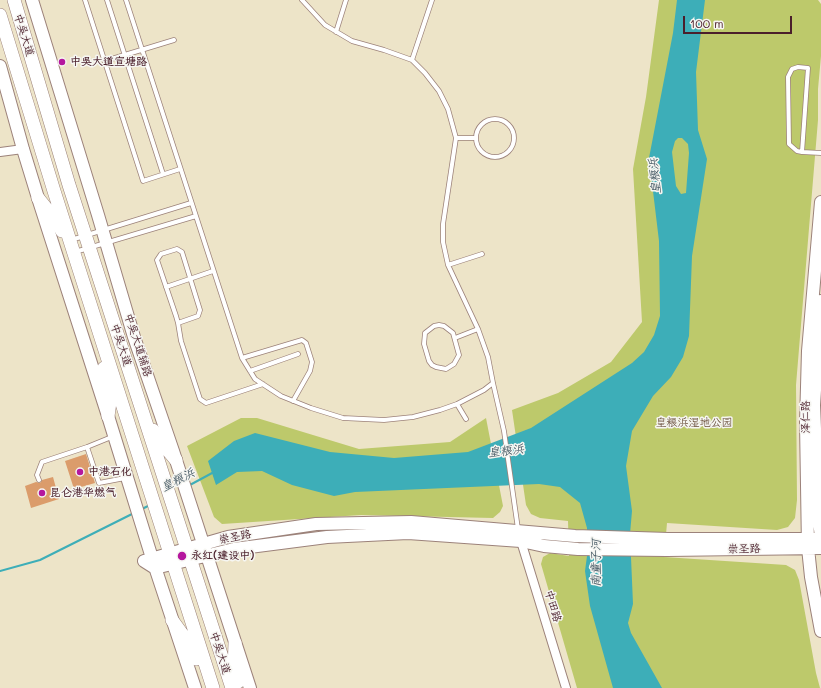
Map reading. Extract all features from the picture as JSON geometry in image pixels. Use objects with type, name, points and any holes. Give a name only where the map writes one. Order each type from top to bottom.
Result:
[{"type":"main road","name":"中吴大道","points":[[14,0],[87,242],[166,481],[232,688]]},
{"type":"main road","name":"中吴大道辅路","points":[[32,0],[107,243],[134,337],[188,496],[202,544],[250,688]]},
{"type":"main road","name":"中吴大道","points":[[0,15],[102,342],[213,688]]},
{"type":"main road","points":[[0,66],[22,149],[194,688]]},
{"type":"main road","points":[[38,198],[54,218],[72,247]]},
{"type":"main road","name":"泽仁路","points":[[821,202],[814,405],[819,522],[821,537]]},
{"type":"main road","name":"泽仁路","points":[[818,308],[808,351],[806,422],[808,543],[811,578],[821,631]]},
{"type":"main road","points":[[102,342],[104,372],[110,402],[108,416]]},
{"type":"main road","points":[[143,412],[160,441],[178,466]]},
{"type":"main road","name":"崇圣路","points":[[154,563],[189,554],[202,544],[228,537],[316,524],[411,522],[499,530],[520,536],[544,546],[578,549],[667,544],[808,543],[821,548]]},
{"type":"main road","name":"崇圣路","points":[[189,554],[206,556],[234,549],[327,537],[408,533],[520,536],[540,534],[667,544]]},
{"type":"main road","name":"崇圣路","points":[[808,543],[821,537]]},
{"type":"main road","points":[[172,620],[193,649],[205,688]]},
{"type":"main road","points":[[235,643],[234,671],[239,688]]},
{"type":"street","points":[[0,152],[22,149]]},
{"type":"street","name":"中田路","points":[[520,536],[566,688]]},
{"type":"lane","points":[[85,0],[143,181],[180,169]]},
{"type":"lane","points":[[107,0],[163,174]]},
{"type":"lane","points":[[126,0],[242,358],[255,379],[281,396],[311,408],[343,418],[384,420],[413,417],[457,404],[484,390],[493,383]]},
{"type":"lane","points":[[302,0],[325,25],[352,41],[412,60],[425,73],[439,91],[448,109],[456,138],[443,224],[443,242],[448,264],[478,329],[488,357],[504,431],[514,505],[520,536]]},
{"type":"lane","points":[[336,32],[346,0]]},
{"type":"lane","points":[[412,60],[432,0]]},
{"type":"lane","points":[[104,61],[174,40]]},
{"type":"lane","points":[[802,152],[808,68],[798,67],[792,69],[788,77],[789,144],[797,151],[802,152],[821,153]]},
{"type":"lane","points":[[496,119],[502,121],[511,129],[513,141],[508,152],[496,157],[484,154],[477,144],[476,138],[477,132],[484,122],[496,119]]},
{"type":"lane","points":[[456,138],[476,138]]},
{"type":"lane","points":[[72,247],[87,242],[103,230],[191,203]]},
{"type":"lane","points":[[72,247],[87,242],[107,243],[196,216]]},
{"type":"lane","points":[[178,323],[198,316],[200,310],[182,252],[177,249],[161,254],[157,260],[178,323],[181,341],[200,399],[206,403],[263,384]]},
{"type":"lane","points":[[448,264],[482,254]]},
{"type":"lane","points":[[166,287],[213,271]]},
{"type":"lane","points":[[439,325],[444,326],[449,329],[455,338],[458,355],[454,364],[446,369],[436,367],[432,364],[429,360],[424,344],[424,338],[429,329],[439,325]]},
{"type":"lane","points":[[455,338],[478,329]]},
{"type":"lane","points":[[242,358],[302,340],[306,343],[312,362],[310,371],[293,401]]},
{"type":"lane","points":[[250,371],[298,354]]},
{"type":"lane","points":[[457,404],[466,419]]},
{"type":"lane","points":[[39,480],[37,475],[42,462],[114,436]]},
{"type":"lane","points":[[87,447],[99,483],[127,477]]},
{"type":"green space","name":"皇粮浜湿地公园","points":[[659,0],[818,0],[821,4],[821,56],[818,89],[818,120],[796,385],[797,500],[795,518],[788,527],[777,530],[667,523],[664,557],[786,565],[795,570],[799,580],[820,688],[577,688],[541,564],[543,557],[550,553],[569,556],[568,521],[540,518],[531,514],[526,505],[512,410],[558,393],[611,362],[642,322],[633,169],[646,97]]},
{"type":"green space","points":[[241,418],[257,418],[359,449],[450,442],[486,418],[503,506],[500,512],[493,518],[361,515],[222,524],[214,517],[187,446]]},
{"type":"water","name":"南童子河","points":[[677,0],[705,0],[696,72],[698,130],[707,159],[692,256],[689,336],[683,357],[671,377],[653,396],[632,431],[626,466],[632,511],[630,534],[633,604],[628,623],[631,633],[662,688],[613,688],[590,606],[585,571],[587,556],[587,528],[580,503],[560,487],[539,484],[355,492],[334,496],[292,485],[262,471],[237,472],[216,485],[208,461],[234,441],[255,433],[330,452],[394,458],[468,452],[531,428],[632,363],[644,352],[654,335],[660,316],[659,241],[649,158],[673,33]],"holes":[[[678,138],[682,138],[688,144],[689,153],[686,193],[681,194],[676,186],[672,152],[675,141]]]},
{"type":"building","name":"中港石化","points":[[86,454],[95,483],[74,489],[65,461]]},
{"type":"building","name":"昆仑港华燃气","points":[[53,477],[59,499],[31,508],[25,486],[36,482],[40,483],[42,480]]},
{"type":"waterway","name":"皇粮浜","points":[[188,486],[214,472]]},
{"type":"waterway","name":"皇粮浜","points":[[142,509],[150,505]]},
{"type":"waterway","name":"皇粮浜","points":[[0,571],[40,560],[134,513]]},
{"type":"place","name":"中吴大道宣塘路","points":[[62,62]]},
{"type":"place","name":"中港石化","points":[[80,472]]},
{"type":"place","name":"昆仑港华燃气","points":[[42,493]]},
{"type":"place","name":"永红(建设中)","points":[[182,556]]}]
